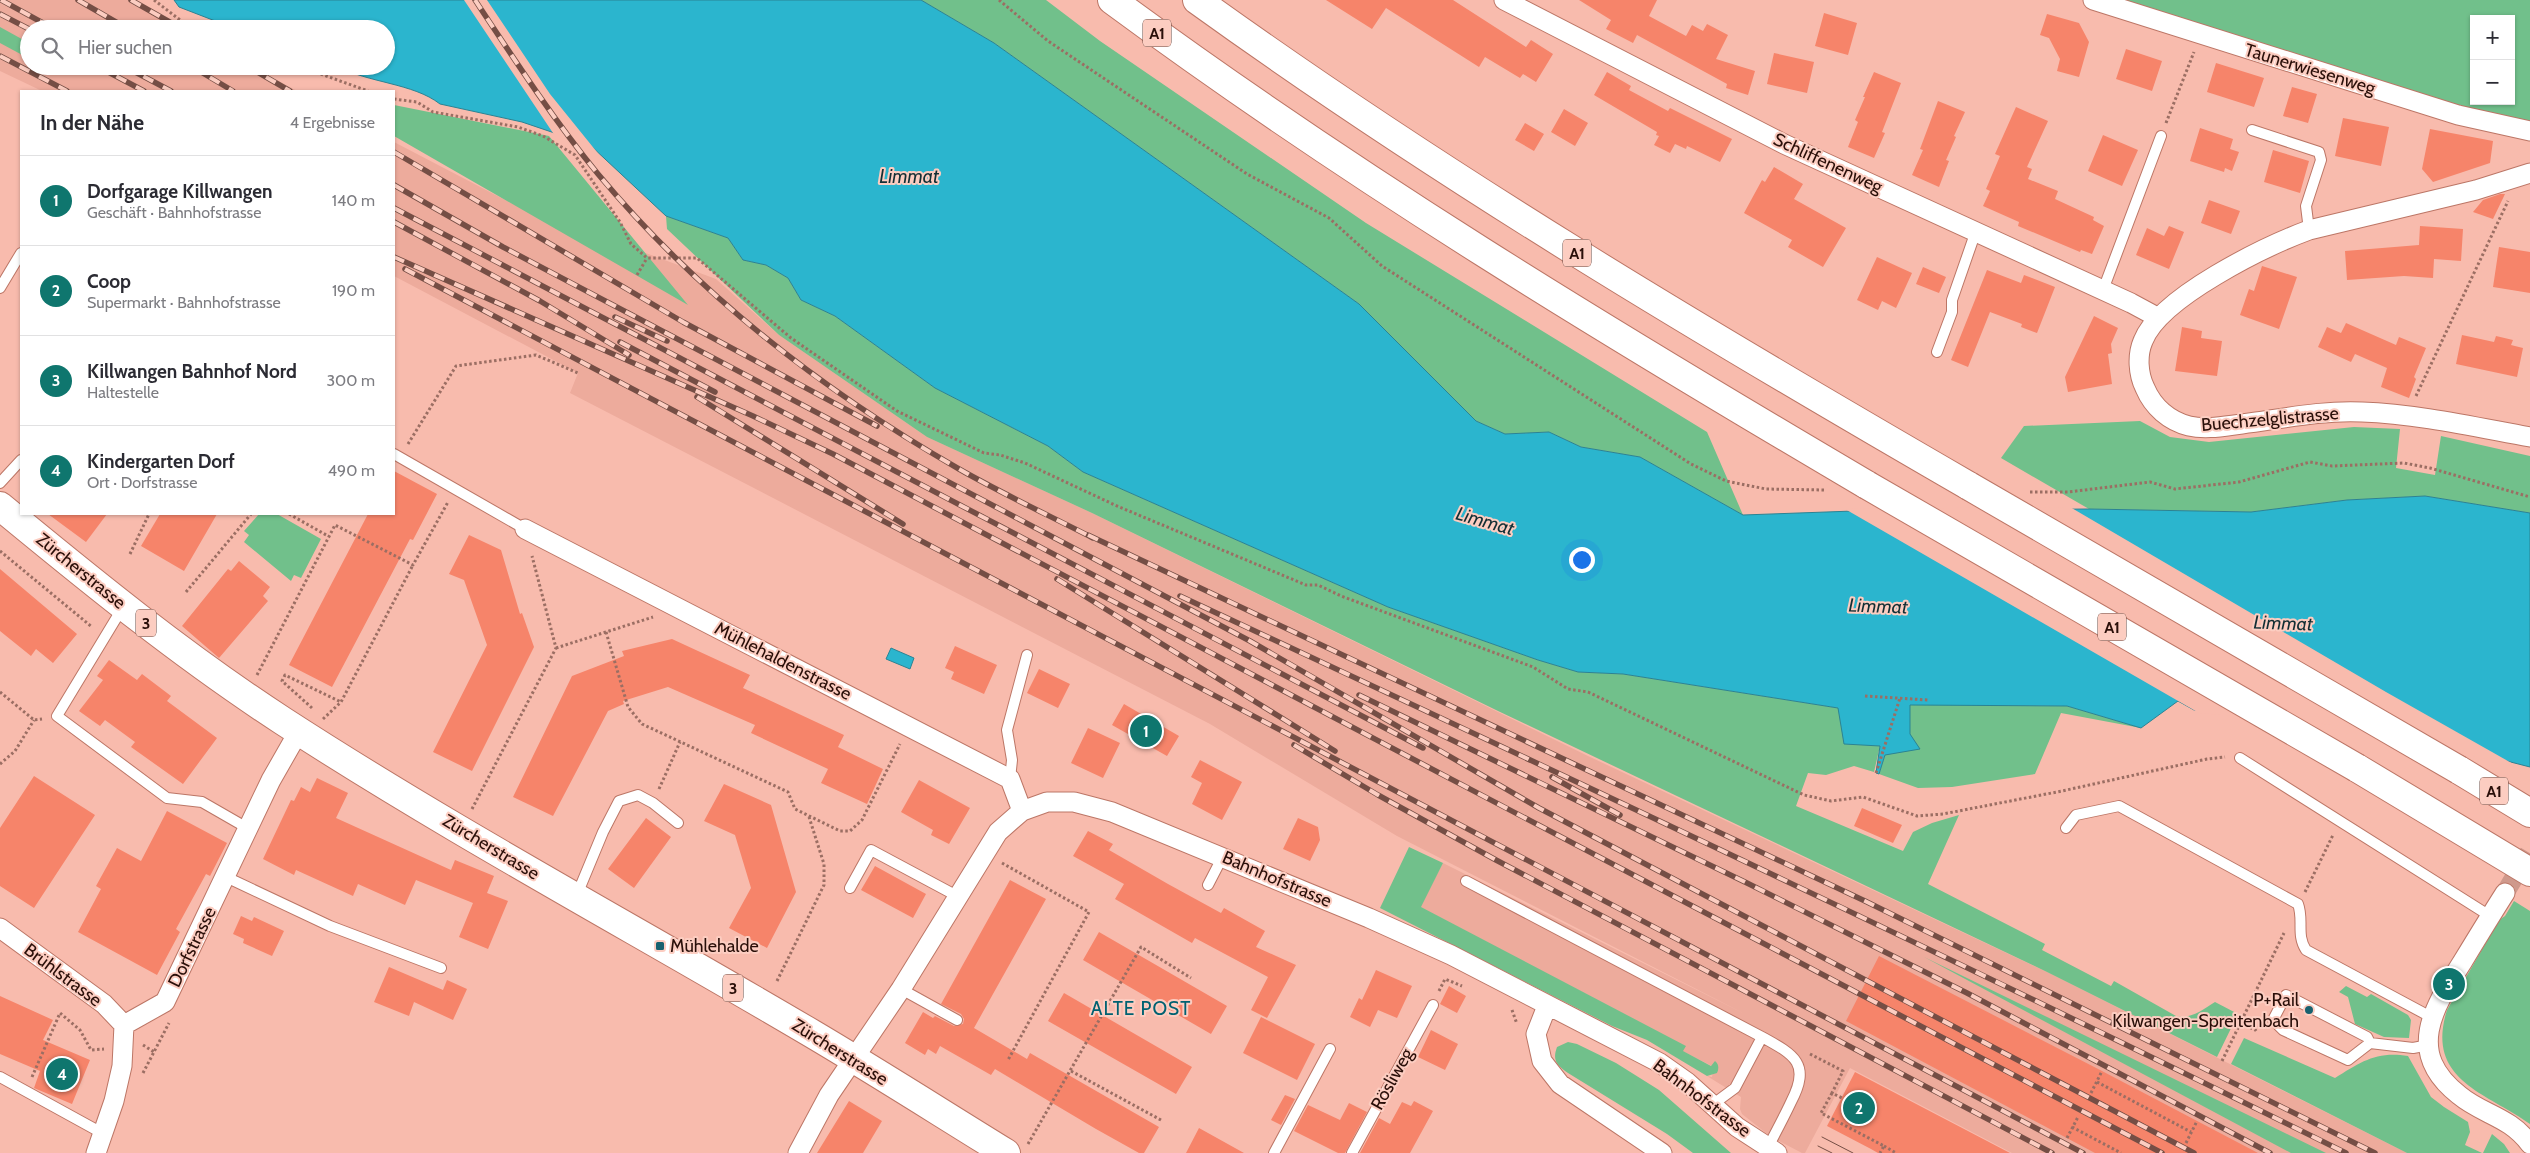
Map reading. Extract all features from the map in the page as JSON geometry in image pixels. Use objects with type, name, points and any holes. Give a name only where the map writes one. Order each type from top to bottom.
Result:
[{"type":"main road","name":"A1","points":[[1112,0],[1290,126],[1473,246],[1658,361],[1867,485],[2358,768],[2530,872]]},
{"type":"main road","name":"A1","points":[[1197,0],[1368,119],[1516,215],[1710,334],[2530,813]]},
{"type":"main road","name":"Zürcherstrasse","points":[[0,506],[124,606],[201,664],[299,731],[576,898],[852,1059],[1017,1149]]},
{"type":"street","name":"Schliffenenweg","points":[[1504,0],[1784,144],[2103,290],[2157,318]]},
{"type":"street","name":"Taunerwiesenweg","points":[[2092,0],[2458,115],[2530,131]]},
{"type":"street","name":"Buechzelglistrasse","points":[[2530,173],[2476,190],[2309,230],[2284,239],[2221,273],[2157,318],[2146,333],[2141,345],[2140,372],[2153,402],[2165,414],[2180,422],[2202,428],[2337,412],[2362,412],[2410,416],[2530,437]]},
{"type":"street","name":"Mühlehaldenstrasse","points":[[525,529],[1010,779]]},
{"type":"street","name":"Dorfstrasse","points":[[124,1025],[165,1002],[272,780],[299,731]]},
{"type":"street","points":[[1010,779],[1022,811]]},
{"type":"street","name":"Bahnhofstrasse","points":[[798,1153],[852,1059],[901,989],[998,832],[1022,811],[1047,802],[1074,802],[1112,812],[1223,856],[1451,955],[1660,1063],[1687,1082],[1737,1127],[1773,1150]]},
{"type":"street","points":[[2505,893],[2439,999],[2431,1017],[2428,1033],[2429,1045],[2432,1059],[2439,1075],[2449,1087],[2461,1097],[2514,1126],[2530,1144]]},
{"type":"street","name":"Brühlstrasse","points":[[0,928],[104,1004],[124,1025]]},
{"type":"street","points":[[1547,1006],[1536,1034],[1542,1061],[1560,1084],[1662,1153]]},
{"type":"street","points":[[96,1153],[114,1101],[122,1066],[124,1025]]},
{"type":"lane","points":[[2252,130],[2319,152],[2321,160],[2306,206],[2309,230]]},
{"type":"lane","points":[[2103,290],[2161,136]]},
{"type":"lane","points":[[1937,352],[1952,312],[1952,300],[1976,231]]},
{"type":"lane","points":[[0,288],[20,255]]},
{"type":"lane","points":[[397,456],[525,529]]},
{"type":"lane","points":[[0,483],[20,461]]},
{"type":"lane","points":[[124,606],[58,716],[167,798],[202,802],[249,829]]},
{"type":"lane","points":[[1010,779],[1012,760],[1008,730],[1027,655]]},
{"type":"lane","points":[[2240,758],[2490,916]]},
{"type":"lane","points":[[576,898],[603,832],[619,801],[638,795],[653,803],[678,823]]},
{"type":"lane","points":[[2066,828],[2076,815],[2118,806],[2298,904],[2302,914],[2300,940],[2306,950],[2431,1017]]},
{"type":"lane","points":[[850,888],[871,850],[957,896]]},
{"type":"lane","points":[[1208,885],[1223,856]]},
{"type":"lane","points":[[226,877],[330,926],[441,968]]},
{"type":"lane","points":[[1466,881],[1762,1037],[1789,1054],[1796,1061],[1801,1073],[1800,1086],[1773,1150]]},
{"type":"lane","points":[[901,989],[957,1020]]},
{"type":"lane","points":[[2370,1043],[2367,1037],[2286,995],[2273,1020],[2283,1030],[2348,1060],[2370,1043],[2413,1048],[2429,1045]]},
{"type":"lane","name":"Rösliweg","points":[[1352,1153],[1433,1005]]},
{"type":"lane","points":[[1712,1105],[1735,1088],[1762,1037]]},
{"type":"lane","points":[[1274,1153],[1330,1049]]},
{"type":"lane","points":[[0,1077],[102,1133]]},
{"type":"path","points":[[154,0],[179,20]]},
{"type":"path","points":[[2161,136],[2200,35]]},
{"type":"path","points":[[324,75],[365,90]]},
{"type":"path","points":[[395,99],[418,102],[433,112],[518,127],[543,136],[575,155],[620,222],[631,244],[648,258],[696,258],[790,338],[896,411],[984,453],[1025,463],[1117,506],[1306,585],[1318,585],[1341,596],[1533,667],[1568,689],[1588,692],[1804,795],[1831,801],[1863,797],[1917,816],[1943,814],[2062,791],[2207,759],[2240,758]]},
{"type":"path","points":[[2410,416],[2411,405],[2509,198]]},
{"type":"path","points":[[637,275],[648,258]]},
{"type":"path","points":[[397,456],[456,366],[536,355],[578,373]]},
{"type":"path","points":[[2332,466],[2404,463],[2430,468],[2530,497]]},
{"type":"path","points":[[245,695],[335,525],[414,565],[455,489]]},
{"type":"path","points":[[130,554],[149,515]]},
{"type":"path","points":[[186,592],[251,515]]},
{"type":"path","points":[[291,515],[328,536]]},
{"type":"path","points":[[470,813],[556,648],[525,529]]},
{"type":"path","points":[[0,551],[104,638]]},
{"type":"path","points":[[340,702],[284,675],[282,681],[324,718],[340,702],[413,565]]},
{"type":"path","points":[[556,648],[680,608]]},
{"type":"path","points":[[606,632],[628,707],[642,724],[788,792],[795,809],[840,831],[850,831],[862,820],[908,726]]},
{"type":"path","points":[[0,692],[34,720]]},
{"type":"path","points":[[1865,696],[1928,700]]},
{"type":"path","points":[[1876,773],[1900,698]]},
{"type":"path","points":[[0,764],[14,751],[34,720],[58,716]]},
{"type":"path","points":[[653,803],[680,742]]},
{"type":"path","points":[[777,981],[824,885],[824,864],[809,816]]},
{"type":"path","points":[[2222,1061],[2340,821]]},
{"type":"path","points":[[984,852],[1089,912],[1008,1060]]},
{"type":"path","points":[[1017,1149],[1071,1071],[1141,947],[1191,978]]},
{"type":"path","points":[[26,1091],[60,1013],[80,1030],[92,1050],[123,1048]]},
{"type":"path","points":[[2241,1023],[2255,1030]]},
{"type":"path","points":[[144,1045],[154,1052]]},
{"type":"path","points":[[1071,1071],[1161,1120]]},
{"type":"path","points":[[1843,1071],[1821,1113],[1896,1153]]},
{"type":"path","points":[[2091,1093],[2102,1071]]},
{"type":"path","points":[[2097,1082],[2191,1132]]},
{"type":"path","points":[[1832,1093],[1842,1098]]},
{"type":"path","points":[[2066,1138],[2078,1117]]},
{"type":"path","points":[[2186,1143],[2197,1121]]},
{"type":"path","points":[[2072,1127],[2121,1153]]},
{"type":"path","points":[[1880,1153],[1884,1146]]},
{"type":"shaded area","points":[[0,0],[130,0],[167,20],[20,20],[20,75],[268,75],[295,90],[40,90],[0,71]]},
{"type":"shaded area","points":[[395,143],[513,204],[716,279],[779,335],[927,437],[1092,513],[1588,756],[2047,972],[2407,1153],[2012,1153],[1850,1068],[1805,1153],[1802,1153],[1771,1137],[1742,1114],[1740,1109],[1741,1097],[1707,1076],[1712,1077],[1715,1062],[1712,1066],[1682,1051],[1685,1046],[1420,907],[1443,863],[1747,1015],[1397,836],[1210,724],[570,393],[578,373],[395,277]]},
{"type":"green space","points":[[921,0],[1046,0],[1100,41],[1366,223],[1707,432],[1743,515],[1640,457],[1581,447],[1549,432],[1505,434],[1476,421],[1359,304],[994,43]]},
{"type":"green space","points":[[2093,0],[2530,0],[2530,131]]},
{"type":"green space","points":[[0,27],[20,38],[20,54],[0,43]]},
{"type":"green space","points":[[395,105],[549,136],[688,305],[395,137]]},
{"type":"green space","points":[[666,216],[728,238],[743,260],[766,265],[788,278],[801,300],[835,316],[935,388],[1048,446],[1083,472],[1388,607],[1538,660],[1578,672],[1623,674],[1838,708],[1880,746],[1874,772],[1854,766],[1826,775],[1808,773],[1796,806],[1903,851],[1913,832],[1932,823],[1959,815],[1928,884],[2045,944],[2042,950],[2111,986],[2114,981],[2176,1016],[2192,1015],[2215,1002],[2238,1014],[2217,1057],[2047,972],[1498,711],[1092,513],[927,437],[779,335],[667,229]]},
{"type":"green space","points":[[2140,421],[2170,437],[2209,442],[2354,427],[2400,429],[2396,468],[2435,475],[2441,436],[2530,456],[2530,513],[2425,496],[2347,500],[2251,512],[2089,509],[2001,458],[2024,426]]},
{"type":"green space","points":[[258,515],[279,515],[321,539],[301,578],[294,575],[291,581],[244,542],[249,535],[244,531]]},
{"type":"green space","points":[[1910,704],[2067,706],[2141,728],[2061,713],[2035,774],[1952,787],[1918,788],[1879,774],[1885,755],[1910,734]]},
{"type":"green space","points":[[1409,847],[1443,863],[1421,907],[1686,1046],[1683,1051],[1711,1066],[1715,1061],[1718,1067],[1717,1073],[1707,1076],[1647,1040],[1612,1026],[1380,908]]},
{"type":"green space","points":[[2514,901],[2530,911],[2530,1124],[2463,1081],[2452,1068],[2444,1053],[2442,1034],[2447,1010],[2499,920],[2505,916]]},
{"type":"green space","points":[[1924,957],[2326,1153],[2291,1153]]},
{"type":"green space","points":[[2346,986],[2367,997],[2371,994],[2408,1015],[2411,1020],[2409,1038],[2384,1037],[2355,1024],[2348,997],[2339,992]]},
{"type":"green space","points":[[2244,1038],[2335,1078],[2369,1059],[2387,1055],[2408,1056],[2431,1097],[2468,1122],[2470,1132],[2465,1145],[2482,1153],[2407,1153],[2231,1064]]},
{"type":"green space","points":[[1568,1042],[1577,1044],[1616,1063],[1659,1090],[1731,1153],[1693,1153],[1667,1134],[1568,1073],[1558,1065],[1555,1056],[1557,1047]]},
{"type":"green space","points":[[2492,1134],[2504,1144],[2510,1153],[2483,1153]]},
{"type":"water","name":"Limmat","points":[[174,0],[921,0],[994,43],[1359,304],[1476,421],[1505,434],[1549,432],[1581,447],[1640,457],[1743,515],[1854,511],[2089,509],[2251,512],[2347,500],[2425,496],[2530,513],[2530,767],[2371,726],[2194,710],[2178,701],[2141,728],[2067,706],[1910,705],[1910,734],[1920,749],[1885,755],[1879,774],[1876,773],[1880,746],[1844,744],[1838,708],[1623,674],[1578,672],[1538,660],[1388,607],[1083,472],[1048,446],[935,388],[835,316],[801,300],[788,278],[766,265],[743,260],[728,238],[666,216],[590,145],[522,122],[440,104],[429,97],[404,87],[359,75],[395,75],[395,20],[213,20],[179,7]]},
{"type":"water","points":[[891,648],[914,658],[910,669],[886,659]]},
{"type":"pier","points":[[464,0],[487,0],[550,94],[605,162],[588,147],[555,136]]},
{"type":"pier","points":[[2070,507],[2386,692],[2515,765],[2514,767],[2370,728],[2199,713],[1845,509]]},
{"type":"building","points":[[1326,0],[1453,0],[1526,47],[1531,40],[1553,54],[1536,82],[1523,74],[1520,78],[1485,57],[1479,67],[1386,8],[1372,29]]},
{"type":"building","points":[[1579,0],[1657,0],[1649,16],[1686,36],[1692,25],[1703,31],[1707,24],[1728,35],[1716,59],[1755,71],[1748,95],[1726,88],[1727,84],[1637,35],[1633,43],[1606,29],[1611,20]]},
{"type":"building","points":[[1824,13],[1857,23],[1848,55],[1815,46]]},
{"type":"building","points":[[2047,14],[2079,23],[2089,42],[2079,77],[2057,71],[2060,59],[2049,38],[2040,35]]},
{"type":"building","points":[[2126,49],[2162,61],[2152,91],[2116,79]]},
{"type":"building","points":[[1774,53],[1814,62],[1807,93],[1767,84]]},
{"type":"building","points":[[2216,63],[2264,78],[2254,107],[2207,92]]},
{"type":"building","points":[[1607,72],[1631,86],[1629,90],[1668,111],[1670,108],[1732,139],[1720,162],[1687,146],[1686,149],[1675,144],[1670,153],[1654,145],[1659,136],[1656,135],[1657,132],[1594,95]]},
{"type":"building","points":[[1874,72],[1901,83],[1882,132],[1885,133],[1874,158],[1848,147],[1858,122],[1855,120]]},
{"type":"building","points":[[2292,87],[2317,94],[2308,123],[2283,116]]},
{"type":"building","points":[[1938,101],[1965,112],[1954,136],[1956,137],[1946,160],[1949,161],[1939,187],[1912,175],[1923,150],[1920,149]]},
{"type":"building","points":[[2016,107],[2048,121],[2027,167],[2032,169],[2028,179],[2058,191],[2055,199],[2094,217],[2093,220],[2104,226],[2092,254],[2081,250],[2080,252],[2018,226],[2019,222],[1983,206],[1990,191],[1986,189],[2000,156],[1995,154]]},
{"type":"building","points":[[1564,109],[1588,123],[1575,146],[1551,132]]},
{"type":"building","points":[[2343,118],[2389,127],[2381,166],[2335,156]]},
{"type":"building","points":[[1525,123],[1544,134],[1534,151],[1515,140]]},
{"type":"building","points":[[2200,128],[2233,139],[2230,149],[2239,152],[2232,171],[2225,168],[2224,172],[2190,161]]},
{"type":"building","points":[[2430,129],[2493,141],[2490,163],[2433,182],[2422,169]]},
{"type":"building","points":[[2103,135],[2138,150],[2122,186],[2088,171]]},
{"type":"building","points":[[2273,150],[2309,161],[2300,193],[2264,182]]},
{"type":"building","points":[[1774,167],[1803,184],[1794,199],[1846,228],[1823,267],[1788,247],[1792,240],[1744,213],[1762,180],[1765,182]]},
{"type":"building","points":[[2505,194],[2493,219],[2473,212],[2483,200]]},
{"type":"building","points":[[2209,200],[2240,211],[2231,234],[2201,223]]},
{"type":"building","points":[[2169,226],[2184,232],[2169,269],[2136,255],[2147,228],[2164,236]]},
{"type":"building","points":[[2420,226],[2463,229],[2461,261],[2434,259],[2433,278],[2404,276],[2347,280],[2345,251],[2419,245]]},
{"type":"building","points":[[2499,247],[2530,252],[2530,293],[2493,287]]},
{"type":"building","points":[[1877,257],[1912,273],[1896,308],[1882,301],[1878,310],[1857,300]]},
{"type":"building","points":[[2262,266],[2297,277],[2279,329],[2240,315],[2249,289],[2254,291]]},
{"type":"building","points":[[1923,267],[1946,277],[1939,293],[1916,284]]},
{"type":"building","points":[[1987,270],[2021,283],[2024,275],[2055,287],[2037,333],[2021,327],[2022,324],[1990,312],[1968,367],[1951,360]]},
{"type":"building","points":[[2094,316],[2118,328],[2111,344],[2112,353],[2108,354],[2112,384],[2068,392],[2065,377]]},
{"type":"building","points":[[2346,323],[2396,345],[2399,337],[2426,348],[2414,377],[2416,379],[2409,398],[2381,387],[2387,368],[2355,354],[2351,362],[2318,347],[2327,327],[2341,333]]},
{"type":"building","points":[[2182,327],[2202,331],[2201,338],[2222,341],[2217,376],[2175,371]]},
{"type":"building","points":[[2462,335],[2494,342],[2496,336],[2513,340],[2511,345],[2523,348],[2517,377],[2456,364]]},
{"type":"building","points":[[395,472],[437,494],[413,540],[410,539],[332,687],[289,665],[367,515],[395,515]]},
{"type":"building","points":[[49,515],[106,515],[86,542]]},
{"type":"building","points":[[159,515],[216,515],[184,571],[141,546]]},
{"type":"building","points":[[469,535],[501,550],[520,614],[522,613],[534,647],[472,771],[433,752],[487,645],[464,580],[449,574]]},
{"type":"building","points":[[239,561],[270,587],[263,596],[268,601],[219,658],[182,626],[228,569],[231,571]]},
{"type":"building","points":[[0,569],[77,634],[53,663],[36,649],[31,656],[0,631]]},
{"type":"building","points":[[672,639],[750,675],[743,688],[844,735],[838,747],[883,769],[867,804],[821,783],[828,769],[751,733],[755,725],[668,687],[623,701],[624,704],[608,711],[553,816],[513,797],[572,676],[624,656],[622,651]]},
{"type":"building","points":[[955,646],[997,665],[984,694],[951,679],[954,672],[945,668]]},
{"type":"building","points":[[109,660],[137,680],[142,674],[171,696],[167,701],[217,738],[183,784],[131,747],[135,742],[105,720],[100,726],[79,711],[103,680],[97,676]]},
{"type":"building","points":[[1039,669],[1070,684],[1058,708],[1027,693]]},
{"type":"building","points":[[1124,704],[1179,736],[1167,756],[1112,725]]},
{"type":"building","points":[[1088,728],[1120,743],[1103,778],[1071,763]]},
{"type":"building","points":[[1200,760],[1242,782],[1222,820],[1192,804],[1202,783],[1191,777]]},
{"type":"building","points":[[34,776],[95,815],[34,908],[0,886],[0,828]]},
{"type":"building","points":[[317,778],[348,793],[336,818],[451,870],[455,860],[494,876],[487,893],[508,901],[488,949],[459,937],[473,903],[416,880],[405,905],[358,884],[353,896],[296,870],[294,875],[263,859],[291,800],[294,801],[301,787],[310,792]]},
{"type":"building","points":[[919,780],[970,808],[949,844],[931,835],[933,830],[901,812]]},
{"type":"building","points":[[724,784],[771,805],[796,892],[767,948],[729,928],[751,888],[735,835],[704,821]]},
{"type":"building","points":[[1862,808],[1902,825],[1893,843],[1854,826]]},
{"type":"building","points":[[167,811],[227,843],[210,876],[206,874],[176,929],[180,932],[157,975],[78,932],[101,889],[96,886],[117,848],[141,861]]},
{"type":"building","points":[[646,818],[671,837],[634,888],[608,869]]},
{"type":"building","points":[[1298,818],[1318,827],[1320,840],[1310,861],[1283,849]]},
{"type":"building","points":[[1088,831],[1113,844],[1109,850],[1168,884],[1221,913],[1224,908],[1265,931],[1256,947],[1296,965],[1267,1018],[1251,1010],[1268,977],[1195,938],[1192,943],[1115,899],[1124,884],[1073,856]]},
{"type":"building","points":[[875,866],[926,894],[913,918],[861,890]]},
{"type":"building","points":[[1010,880],[1046,899],[974,1028],[1027,1059],[1030,1053],[1159,1127],[1144,1153],[1139,1153],[1096,1129],[995,1069],[991,1075],[940,1046],[936,1054],[928,1049],[925,1055],[905,1043],[923,1012],[954,1026],[963,1024],[964,1019],[961,1014],[941,1004]]},
{"type":"building","points":[[241,916],[252,921],[254,917],[284,931],[272,956],[243,943],[244,939],[233,934]]},
{"type":"building","points":[[1099,932],[1227,1006],[1211,1034],[1083,960]]},
{"type":"building","points":[[1879,956],[2258,1153],[2095,1153],[1846,1021]]},
{"type":"building","points":[[389,967],[443,990],[447,980],[467,989],[453,1020],[414,1002],[409,1016],[374,1002]]},
{"type":"building","points":[[1376,970],[1412,986],[1397,1018],[1378,1010],[1370,1027],[1350,1017],[1359,998],[1362,1000]]},
{"type":"building","points":[[1449,986],[1466,996],[1457,1013],[1440,1004]]},
{"type":"building","points":[[1064,993],[1192,1067],[1176,1094],[1048,1021]]},
{"type":"building","points":[[0,996],[53,1020],[43,1040],[90,1060],[72,1104],[34,1088],[40,1071],[0,1054]]},
{"type":"building","points":[[1261,1017],[1315,1044],[1297,1080],[1243,1053]]},
{"type":"building","points":[[1431,1030],[1458,1044],[1445,1070],[1418,1057]]},
{"type":"building","points":[[1855,1072],[2010,1153],[1878,1153],[1827,1126]]},
{"type":"building","points":[[1285,1095],[1295,1099],[1281,1125],[1271,1120]]},
{"type":"building","points":[[849,1101],[882,1121],[863,1153],[817,1153]]},
{"type":"building","points":[[1414,1101],[1433,1111],[1410,1153],[1360,1153],[1379,1118],[1390,1124],[1402,1102],[1411,1106]]},
{"type":"building","points":[[1349,1103],[1367,1112],[1345,1153],[1338,1153],[1294,1131],[1308,1105],[1340,1120]]},
{"type":"building","points":[[1199,1128],[1244,1153],[1186,1153]]},
{"type":"tunnel","points":[[2505,893],[2530,851]]},
{"type":"tram line","points":[[1822,1137],[1853,1153]]},
{"type":"tram line","points":[[1818,1146],[1832,1153]]},
{"type":"railway","points":[[1,0],[38,20]]},
{"type":"railway","points":[[78,0],[112,20]]},
{"type":"railway","points":[[131,0],[166,20]]},
{"type":"railway","points":[[475,0],[550,110],[598,174],[637,218],[721,300],[765,338],[812,373],[859,407],[909,439],[1009,496],[1093,538]]},
{"type":"railway","points":[[0,14],[20,24]]},
{"type":"railway","points":[[0,56],[20,66]]},
{"type":"railway","points":[[36,75],[65,90]]},
{"type":"railway","points":[[114,75],[142,90]]},
{"type":"railway","points":[[141,75],[169,90]]},
{"type":"railway","points":[[206,75],[231,90]]},
{"type":"railway","points":[[262,75],[288,90]]},
{"type":"railway","points":[[395,153],[683,322],[877,426]]},
{"type":"railway","points":[[395,186],[503,247],[1250,641],[1539,808],[2194,1153]]},
{"type":"railway","points":[[395,209],[1423,748]]},
{"type":"railway","points":[[395,223],[540,301],[629,355]]},
{"type":"railway","points":[[395,257],[753,416],[833,454],[2162,1153]]},
{"type":"railway","points":[[405,269],[2083,1153]]},
{"type":"railway","points":[[615,317],[667,341]]},
{"type":"railway","points":[[620,342],[715,392]]},
{"type":"railway","points":[[697,397],[903,524]]},
{"type":"railway","points":[[1088,535],[1865,901],[2375,1153]]},
{"type":"railway","points":[[1057,579],[1335,751]]},
{"type":"railway","points":[[1180,596],[1910,940],[2346,1153]]},
{"type":"railway","points":[[1359,695],[1747,883],[1967,993],[2270,1153]]},
{"type":"railway","points":[[1294,745],[1378,795],[1496,860],[2052,1153]]},
{"type":"railway","points":[[1552,777],[1620,815]]},
{"type":"place","name":"Dorfgarage Killwangen","points":[[1146,731]]},
{"type":"place","name":"Mühlehalde","points":[[660,946]]},
{"type":"place","name":"Killwangen Bahnhof Nord","points":[[2449,984]]},
{"type":"place","name":"P+Rail Kilwangen-Spreitenbach","points":[[2309,1010]]},
{"type":"place","name":"Kindergarten Dorf","points":[[62,1074]]},
{"type":"place","name":"Coop","points":[[1859,1108]]},
{"type":"district","name":"ALTE POST","points":[[1141,1008]]}]
